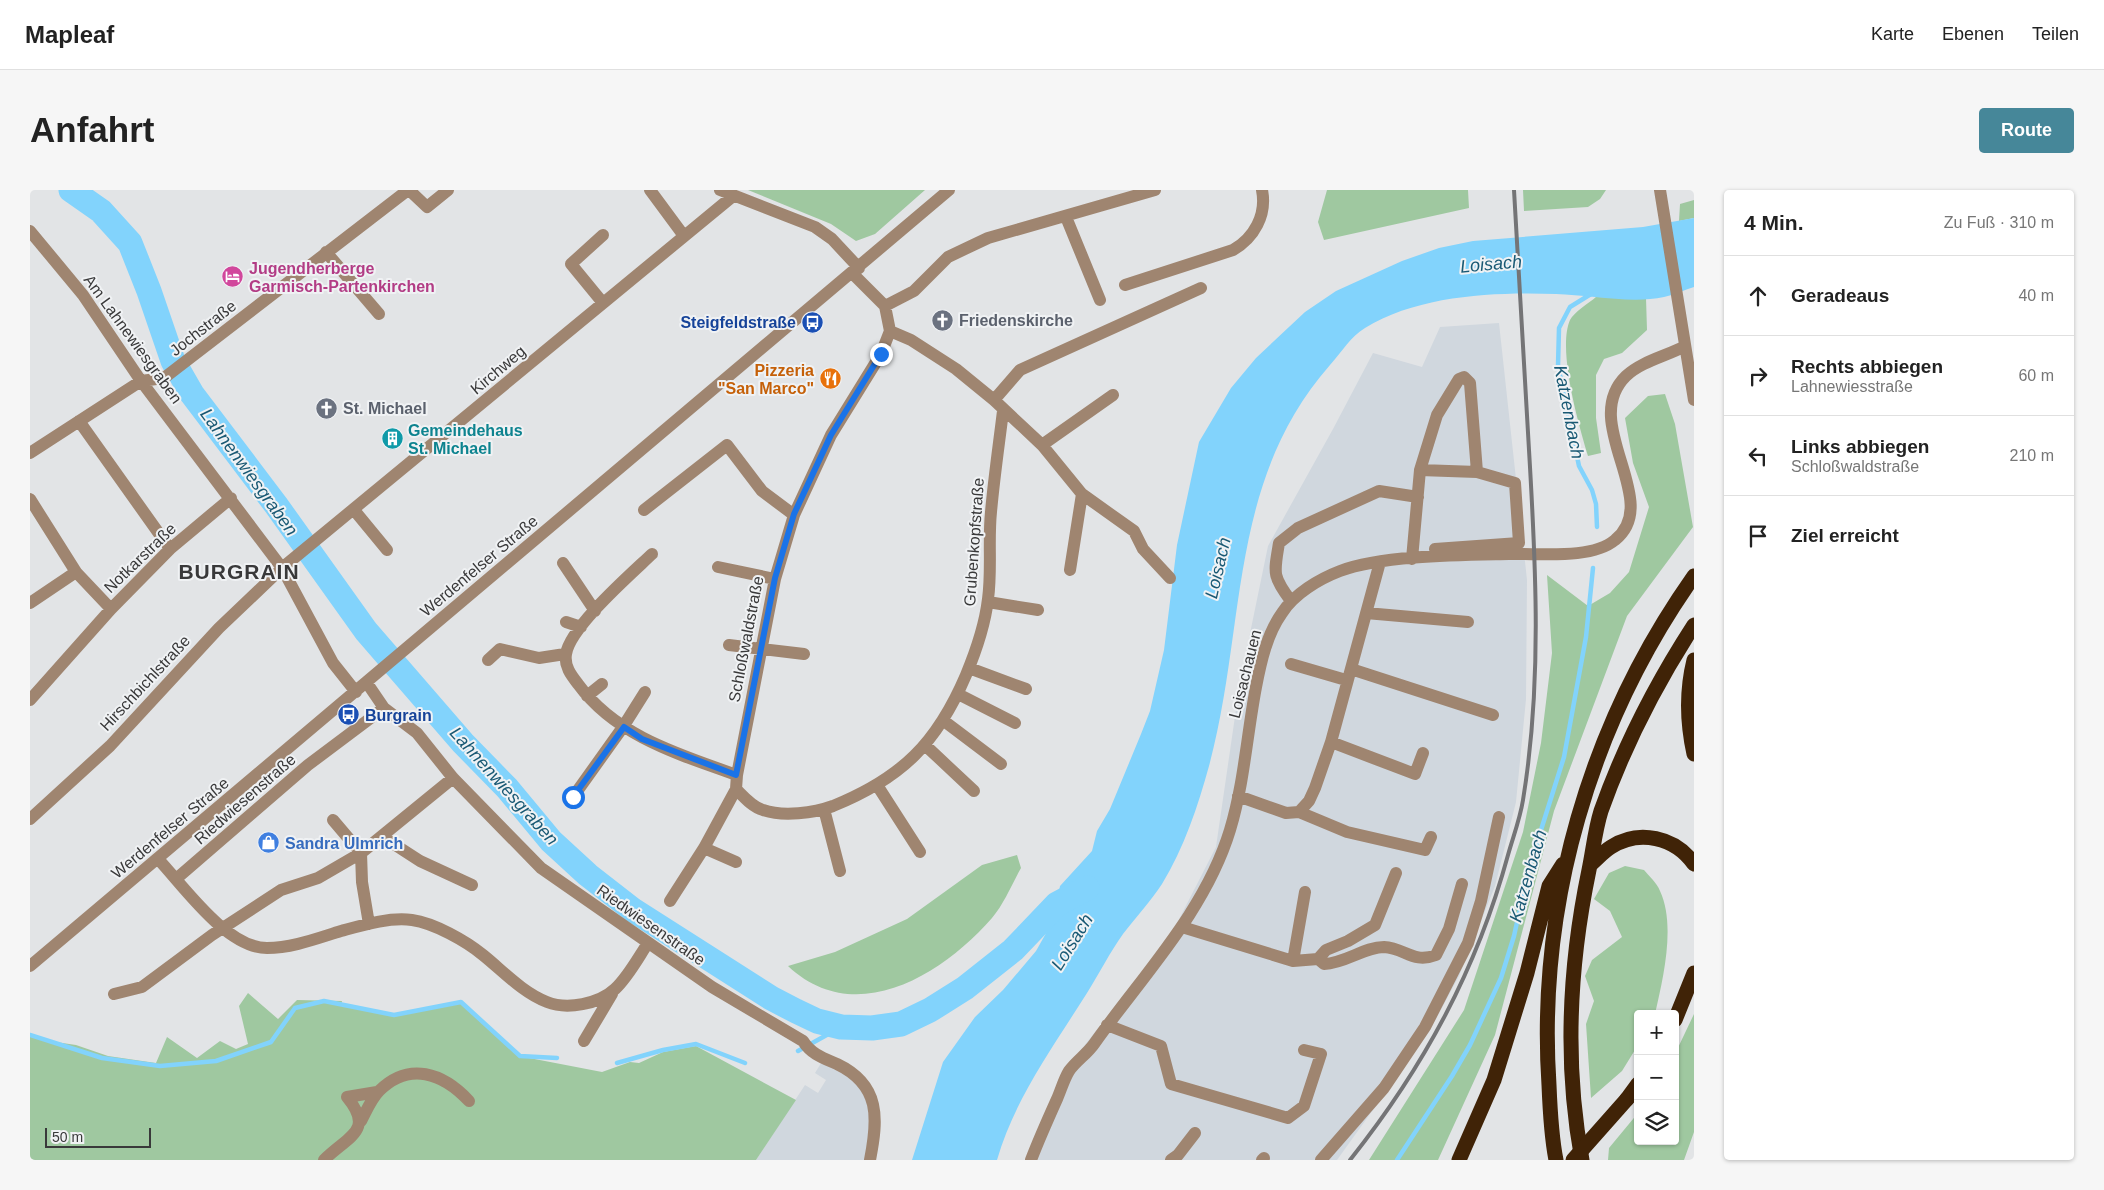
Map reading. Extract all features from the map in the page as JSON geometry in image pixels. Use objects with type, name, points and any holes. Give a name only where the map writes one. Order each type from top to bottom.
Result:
[{"type":"highway","points":[[1556,1160],[1546,1048],[1548,990],[1555,922],[1566,858],[1586,792],[1603,746],[1634,676],[1672,606],[1694,576]]},
{"type":"highway","points":[[1582,1160],[1574,1102],[1571,1047],[1572,992],[1578,925],[1601,812],[1655,690],[1694,625]]},
{"type":"highway","points":[[1694,660],[1687,703],[1689,735],[1694,754]]},
{"type":"highway","points":[[1590,865],[1611,847],[1642,837],[1668,842],[1688,856],[1694,864]]},
{"type":"highway","points":[[1459,1160],[1494,1080],[1512,1025],[1549,886],[1566,858]]},
{"type":"highway","points":[[1679,1010],[1694,973]]},
{"type":"highway","points":[[1572,1160],[1634,1089]]},
{"type":"street","points":[[409,190],[427,206],[448,190]]},
{"type":"street","name":"Jochstraße","points":[[30,453],[141,381],[164,378],[409,190]]},
{"type":"street","points":[[650,190],[684,236]]},
{"type":"street","points":[[720,190],[815,227],[832,239],[885,306],[890,332],[911,340],[956,369],[994,400],[1042,445],[1082,494],[1134,531],[1143,549],[1170,578]]},
{"type":"street","name":"Werdenfelser Straße","points":[[30,966],[159,860],[949,190]]},
{"type":"street","points":[[885,306],[914,291],[948,257],[988,238],[1155,190]]},
{"type":"street","points":[[1125,285],[1232,250],[1243,244],[1253,234],[1263,213],[1262,190]]},
{"type":"street","points":[[1660,190],[1694,400]]},
{"type":"street","name":"Kirchweg","points":[[282,568],[316,542],[733,196]]},
{"type":"street","points":[[1066,217],[1100,300]]},
{"type":"street","name":"Am Lahnewiesgraben","points":[[30,231],[82,295],[141,381],[282,568],[334,663],[356,692]]},
{"type":"street","points":[[603,235],[571,264],[603,304]]},
{"type":"street","points":[[326,252],[379,314]]},
{"type":"street","points":[[994,400],[1020,370],[1201,288]]},
{"type":"street","name":"Schloßwaldstraße","points":[[670,901],[704,848],[736,789],[736,775],[759,650],[775,578],[794,514],[831,435],[881,354],[890,332]]},
{"type":"street","name":"Loisachauen","points":[[1031,1160],[1070,1070],[1092,1047],[1106,1025],[1182,927],[1218,858],[1230,830],[1238,796],[1251,713],[1269,634],[1291,601],[1306,590],[1340,571],[1380,562],[1509,554],[1579,553],[1602,548],[1615,541],[1626,528],[1630,503],[1610,423],[1610,408],[1620,383],[1630,373],[1685,346]]},
{"type":"street","points":[[1412,559],[1420,470],[1436,415],[1459,379],[1464,377],[1470,383],[1477,472]]},
{"type":"street","points":[[1042,445],[1113,395]]},
{"type":"street","name":"Grubenkopfstraße","points":[[736,789],[762,810],[789,813],[824,810],[866,793],[877,785],[926,746],[944,722],[958,694],[980,638],[988,598],[991,511],[1003,410]]},
{"type":"street","points":[[79,421],[170,549]]},
{"type":"street","points":[[644,510],[727,445],[762,491],[794,514]]},
{"type":"street","points":[[1412,559],[1433,549],[1519,543],[1515,483],[1477,472],[1420,470]]},
{"type":"street","points":[[1291,601],[1276,579],[1275,566],[1280,543],[1298,528],[1378,491],[1418,497]]},
{"type":"street","points":[[1070,570],[1082,494]]},
{"type":"street","name":"Notkarstraße","points":[[30,499],[76,572],[111,609],[170,549],[231,498]]},
{"type":"street","points":[[354,510],[387,550]]},
{"type":"street","points":[[652,554],[595,611],[571,640],[565,654],[568,670],[587,696],[624,727],[642,739],[736,775]]},
{"type":"street","points":[[1299,812],[1309,801],[1315,788],[1331,742],[1380,562]]},
{"type":"street","points":[[563,563],[595,611]]},
{"type":"street","points":[[718,567],[775,578]]},
{"type":"street","name":"Hirschbichlstraße","points":[[30,819],[110,746],[219,628],[282,568]]},
{"type":"street","points":[[30,603],[76,572]]},
{"type":"street","points":[[988,598],[1028,601]]},
{"type":"street","points":[[988,598],[1038,610]]},
{"type":"street","points":[[30,700],[111,609]]},
{"type":"street","points":[[1366,612],[1468,622]]},
{"type":"street","points":[[566,622],[581,627]]},
{"type":"street","points":[[729,645],[804,654]]},
{"type":"street","points":[[488,660],[500,649],[539,658],[565,654]]},
{"type":"street","points":[[1291,664],[1349,675],[1493,715]]},
{"type":"street","points":[[969,668],[1026,688]]},
{"type":"street","name":"Riedwiesenstraße","points":[[367,683],[384,708],[417,733],[453,778],[541,868],[712,987],[806,1046],[851,1071],[869,1090],[875,1109],[875,1135],[870,1160]]},
{"type":"street","points":[[587,696],[602,684]]},
{"type":"street","points":[[573,797],[624,727],[645,692]]},
{"type":"street","points":[[958,694],[1014,723]]},
{"type":"street","name":"Riedwiesenstraße","points":[[176,879],[308,765],[384,708]]},
{"type":"street","points":[[944,722],[1001,764]]},
{"type":"street","points":[[1331,742],[1415,774],[1424,752]]},
{"type":"street","points":[[926,746],[974,791]]},
{"type":"street","points":[[114,994],[142,987],[224,927],[281,890],[318,878],[361,853],[453,778]]},
{"type":"street","points":[[877,785],[920,852]]},
{"type":"street","points":[[1238,796],[1286,813],[1299,812],[1347,832],[1424,850],[1430,837]]},
{"type":"street","points":[[824,810],[840,871]]},
{"type":"street","points":[[705,817],[717,823]]},
{"type":"street","points":[[1321,1160],[1384,1088],[1425,1027],[1468,943],[1481,901],[1499,817]]},
{"type":"street","points":[[333,820],[361,853],[362,882],[370,924]]},
{"type":"street","points":[[383,837],[420,861],[472,885]]},
{"type":"street","points":[[704,848],[736,862]]},
{"type":"street","points":[[159,860],[209,917],[238,940],[266,948],[289,945],[370,924],[411,920],[435,927],[472,947],[523,988],[548,1002],[590,1004],[616,989]]},
{"type":"street","points":[[1182,927],[1293,961],[1318,959],[1326,950],[1348,941],[1375,925],[1396,873]]},
{"type":"street","points":[[1318,959],[1324,964],[1338,963],[1372,949],[1385,947],[1425,959],[1436,954],[1449,929],[1462,884]]},
{"type":"street","points":[[1293,961],[1305,892]]},
{"type":"street","points":[[584,1041],[616,989],[648,943]]},
{"type":"street","points":[[1106,1025],[1162,1046],[1171,1084],[1288,1118],[1304,1106],[1321,1054],[1304,1050]]},
{"type":"street","points":[[361,1121],[358,1110],[347,1097],[377,1092],[405,1074],[420,1072],[455,1086],[469,1101]]},
{"type":"street","points":[[324,1160],[357,1131],[377,1092]]},
{"type":"street","points":[[1171,1160],[1178,1155],[1195,1133]]},
{"type":"shaded area","points":[[1499,323],[1527,580],[1526,699],[1516,802],[1495,886],[1459,976],[1429,1032],[1337,1160],[1027,1160],[1067,1068],[1172,933],[1216,847],[1240,682],[1268,546],[1373,353],[1422,367],[1440,327]]},
{"type":"shaded area","points":[[823,1060],[851,1073],[873,1109],[868,1160],[756,1160],[805,1085],[818,1093],[826,1080],[815,1073]]},
{"type":"green space","points":[[748,190],[925,190],[875,234],[856,241],[831,224]]},
{"type":"green space","points":[[1327,190],[1468,190],[1469,208],[1324,240],[1318,222]]},
{"type":"green space","points":[[1523,190],[1606,190],[1600,199],[1588,207],[1524,211]]},
{"type":"green space","points":[[1694,200],[1694,218],[1679,221],[1680,204]]},
{"type":"green space","points":[[1596,297],[1646,298],[1647,330],[1622,353],[1604,359],[1596,375],[1596,418],[1601,453],[1588,456],[1571,388],[1566,350],[1570,320]]},
{"type":"green space","points":[[1665,394],[1675,424],[1693,527],[1627,616],[1554,811],[1495,1035],[1438,1160],[1369,1160],[1464,1010],[1523,832],[1541,743],[1552,653],[1547,575],[1588,606],[1610,593],[1629,572],[1649,507],[1633,463],[1625,418],[1648,396]]},
{"type":"green space","points":[[1017,855],[1021,868],[992,918],[972,939],[923,975],[896,987],[869,994],[841,993],[814,984],[788,966],[835,952],[907,919],[982,865]]},
{"type":"green space","points":[[1625,866],[1644,870],[1660,891],[1665,905],[1668,936],[1656,1010],[1634,1010],[1634,1052],[1622,1071],[1591,1098],[1586,1024],[1594,1001],[1585,976],[1592,960],[1622,937],[1610,911],[1594,899],[1609,873]]},
{"type":"green space","points":[[248,993],[278,1019],[297,1000],[342,1001],[341,1005],[394,1015],[461,1003],[519,1056],[602,1072],[630,1062],[639,1063],[663,1052],[696,1046],[796,1100],[756,1160],[30,1160],[30,1035],[49,1041],[76,1045],[108,1056],[156,1063],[167,1037],[197,1058],[220,1041],[236,1049],[248,1044],[239,1006]]},
{"type":"green space","points":[[1694,1014],[1694,1132],[1684,1160],[1608,1160],[1609,1148],[1634,1118],[1634,1145],[1679,1145],[1679,1046]]},
{"type":"water","name":"Loisach","points":[[1694,218],[1694,287],[1664,297],[1638,300],[1569,295],[1508,294],[1483,295],[1433,302],[1409,308],[1386,317],[1360,331],[1346,345],[1297,410],[1273,457],[1256,506],[1245,557],[1221,713],[1209,766],[1190,826],[1170,870],[1158,890],[1118,941],[1048,1053],[1024,1094],[997,1160],[912,1160],[943,1062],[975,1017],[1003,990],[1036,951],[1054,919],[1060,886],[1092,851],[1097,831],[1110,809],[1141,734],[1150,711],[1164,650],[1177,545],[1199,442],[1231,388],[1256,358],[1305,312],[1336,291],[1402,261],[1439,248],[1473,241],[1643,227]]},
{"type":"waterway","name":"Lahnenwiesgraben","points":[[71,190],[101,211],[130,243],[173,361],[192,394],[276,505],[366,631],[463,743],[507,788],[551,841],[588,875],[633,910],[771,998],[796,1011],[817,1021],[841,1027],[872,1028],[901,1024],[930,1010],[965,988],[1013,950],[1057,904],[1087,888]]},
{"type":"waterway","name":"Katzenbach","points":[[1591,294],[1570,307],[1559,328],[1558,366],[1579,466],[1592,490],[1596,504],[1597,527]]},
{"type":"waterway","name":"Katzenbach","points":[[1397,1160],[1470,1045],[1501,978],[1514,936],[1529,868],[1564,757],[1586,637],[1593,568]]},
{"type":"waterway","points":[[30,1035],[102,1058],[160,1066],[216,1061],[271,1042],[295,1008],[324,1001],[394,1015],[461,1002],[520,1056],[557,1058]]},
{"type":"waterway","points":[[798,1051],[841,1027]]},
{"type":"waterway","points":[[617,1063],[663,1050],[696,1044],[745,1063]]},
{"type":"railway","points":[[1350,1160],[1402,1089],[1424,1053],[1464,977],[1481,938],[1495,897],[1523,800],[1533,713],[1536,625],[1532,494],[1514,190]]},
{"type":"place","name":"Jugendherberge Garmisch-Partenkirchen","points":[[233,277]]},
{"type":"place","name":"Friedenskirche","points":[[943,320]]},
{"type":"place","name":"Steigfeldstraße","points":[[812,322]]},
{"type":"place","name":"Pizzeria \"San Marco\"","points":[[830,379]]},
{"type":"place","name":"St. Michael","points":[[327,408]]},
{"type":"place","name":"Gemeindehaus St. Michael","points":[[392,439]]},
{"type":"place","name":"Burgrain","points":[[349,715]]},
{"type":"place","name":"Sandra Ulmrich","points":[[269,843]]},
{"type":"district","name":"BURGRAIN","points":[[239,571]]},
{"type":"route","points":[[573,797],[624,727],[642,739],[736,775],[759,650],[775,578],[794,514],[831,435],[881,354]]}]
